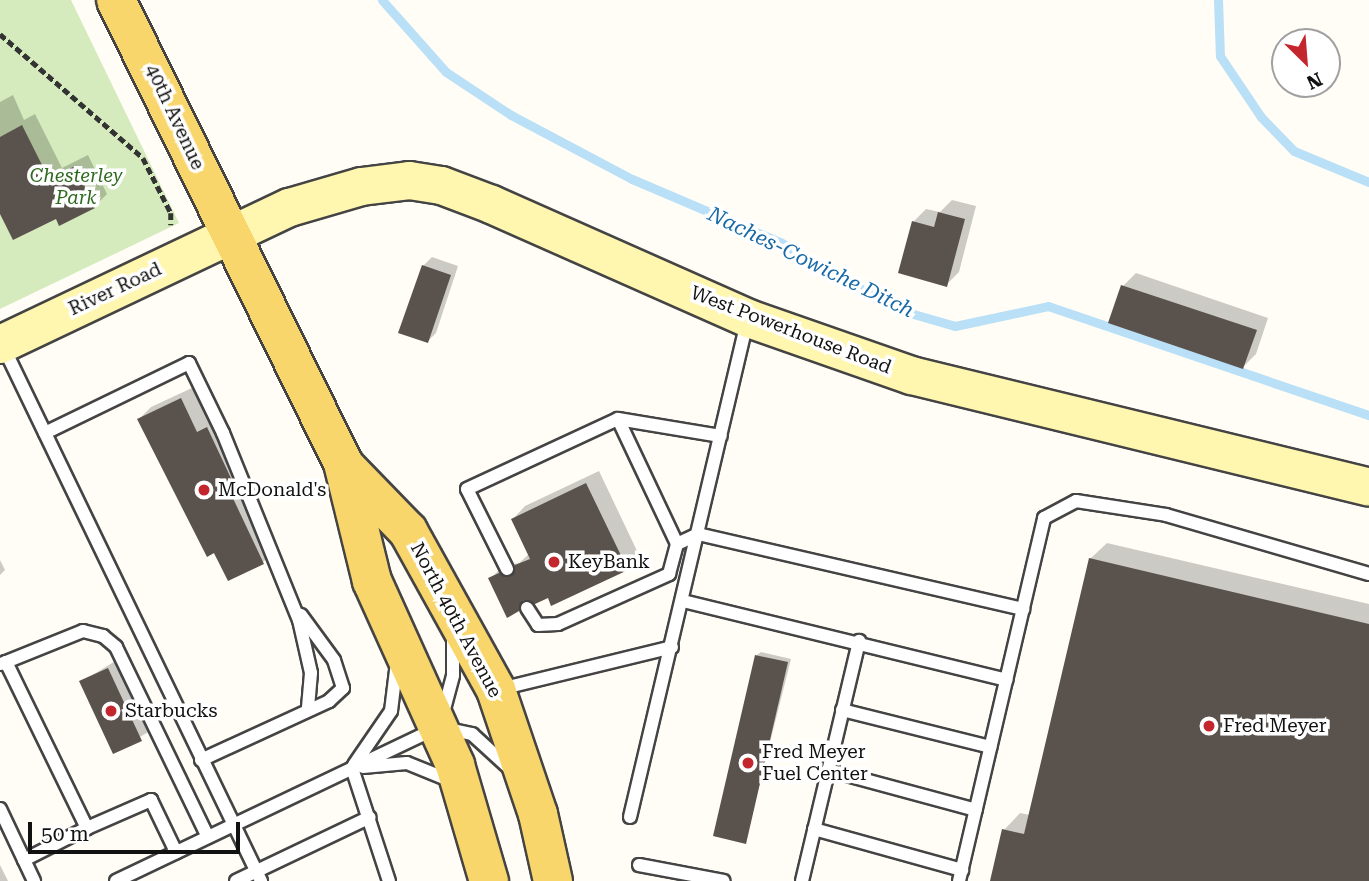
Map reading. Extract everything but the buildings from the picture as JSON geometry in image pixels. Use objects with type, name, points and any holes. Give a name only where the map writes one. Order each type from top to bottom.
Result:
[{"type":"main road","name":"40th Avenue","points":[[116,0],[230,235]]},
{"type":"main road","name":"West Powerhouse Road","points":[[230,235],[289,207],[361,186],[409,180],[441,185],[748,318],[972,392],[1369,487]]},
{"type":"main road","name":"River Road","points":[[1,343],[230,235]]},
{"type":"main road","name":"North 40th Avenue","points":[[230,235],[343,463],[372,581],[439,727],[470,807],[489,881]]},
{"type":"main road","name":"North 40th Avenue","points":[[343,463],[408,531],[496,690],[538,814],[553,881]]},
{"type":"lane","points":[[630,817],[748,318]]},
{"type":"lane","points":[[1,343],[259,876]]},
{"type":"lane","points":[[45,433],[189,363],[293,603],[311,673],[308,710]]},
{"type":"lane","points":[[507,569],[467,489],[618,419],[721,436]]},
{"type":"lane","points":[[527,608],[538,625],[558,624],[668,574],[677,544],[618,419]]},
{"type":"lane","points":[[814,829],[960,876],[1044,518],[1076,500],[1166,515],[1369,574]]},
{"type":"lane","points":[[677,544],[698,534],[1023,609]]},
{"type":"lane","points":[[439,727],[453,675],[446,600]]},
{"type":"lane","points":[[682,601],[859,641],[1006,680]]},
{"type":"lane","points":[[201,760],[308,710],[343,688],[334,660],[293,603]]},
{"type":"lane","points":[[87,828],[3,663],[83,631],[103,636],[116,647],[208,837]]},
{"type":"lane","points":[[352,768],[391,711],[400,641]]},
{"type":"lane","points":[[802,881],[859,641]]},
{"type":"lane","points":[[496,690],[672,647]]},
{"type":"lane","points":[[842,710],[990,747]]},
{"type":"lane","points":[[116,881],[439,727],[472,734],[487,744],[510,769],[538,814]]},
{"type":"lane","points":[[352,768],[407,763],[442,774],[470,807]]},
{"type":"lane","points":[[352,768],[389,881]]},
{"type":"lane","points":[[828,770],[976,810]]},
{"type":"lane","points":[[24,860],[151,800],[176,852]]},
{"type":"lane","points":[[0,809],[34,881]]},
{"type":"lane","points":[[236,881],[259,876],[370,817]]},
{"type":"lane","points":[[639,865],[724,881]]},
{"type":"path","points":[[0,34],[143,158],[171,213],[171,225]]},
{"type":"green space","name":"Chesterley Park","points":[[0,0],[71,0],[179,223],[0,309]]},
{"type":"waterway","name":"Naches-Cowiche Ditch","points":[[382,0],[446,72],[511,115],[632,179],[780,242],[896,309],[955,326],[1048,306],[1369,415]]},
{"type":"waterway","points":[[1218,0],[1220,56],[1261,117],[1294,151],[1369,182]]},
{"type":"place","name":"McDonald's","points":[[204,490]]},
{"type":"place","name":"KeyBank","points":[[554,562]]},
{"type":"place","name":"Starbucks","points":[[111,711]]},
{"type":"place","name":"Fred Meyer","points":[[1209,726]]},
{"type":"place","name":"Fred Meyer Fuel Center","points":[[748,763]]}]
